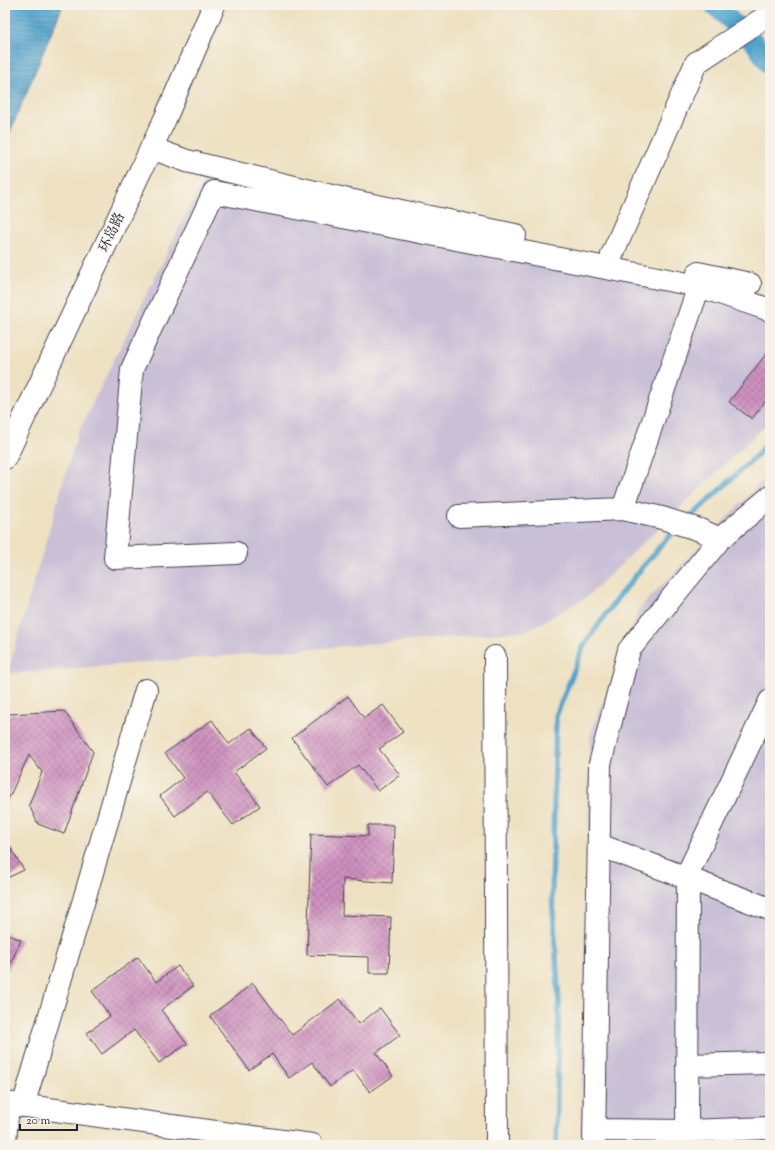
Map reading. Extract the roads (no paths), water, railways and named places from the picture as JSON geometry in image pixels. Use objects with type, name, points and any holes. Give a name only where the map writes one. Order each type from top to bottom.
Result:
[{"type":"street","name":"环岛路","points":[[5,458],[151,148],[214,5]]},
{"type":"street","points":[[612,255],[696,62],[762,20]]},
{"type":"street","points":[[151,148],[187,161],[344,200],[750,284]]},
{"type":"street","points":[[236,553],[115,558],[132,369],[214,192],[699,286],[770,310]]},
{"type":"street","points":[[623,509],[699,286]]},
{"type":"street","points":[[762,1134],[687,1131],[594,1138],[600,764],[629,650],[720,539],[770,497]]},
{"type":"street","points":[[459,516],[623,509],[662,518],[700,530],[720,539]]},
{"type":"street","points":[[495,657],[497,1145]]},
{"type":"street","points":[[5,1142],[12,1104],[146,690]]},
{"type":"street","points":[[687,1131],[688,872],[770,701]]},
{"type":"street","points":[[599,845],[770,908]]},
{"type":"street","points":[[687,1065],[770,1063]]},
{"type":"street","points":[[12,1104],[203,1138],[312,1145]]},
{"type":"water","points":[[5,5],[63,5],[5,144]]},
{"type":"waterway","points":[[714,5],[754,42],[770,65]]},
{"type":"waterway","points":[[687,520],[754,458],[770,441]]},
{"type":"waterway","points":[[556,1145],[559,1004],[552,893],[556,716],[584,645],[619,596],[667,538],[678,528]]}]
